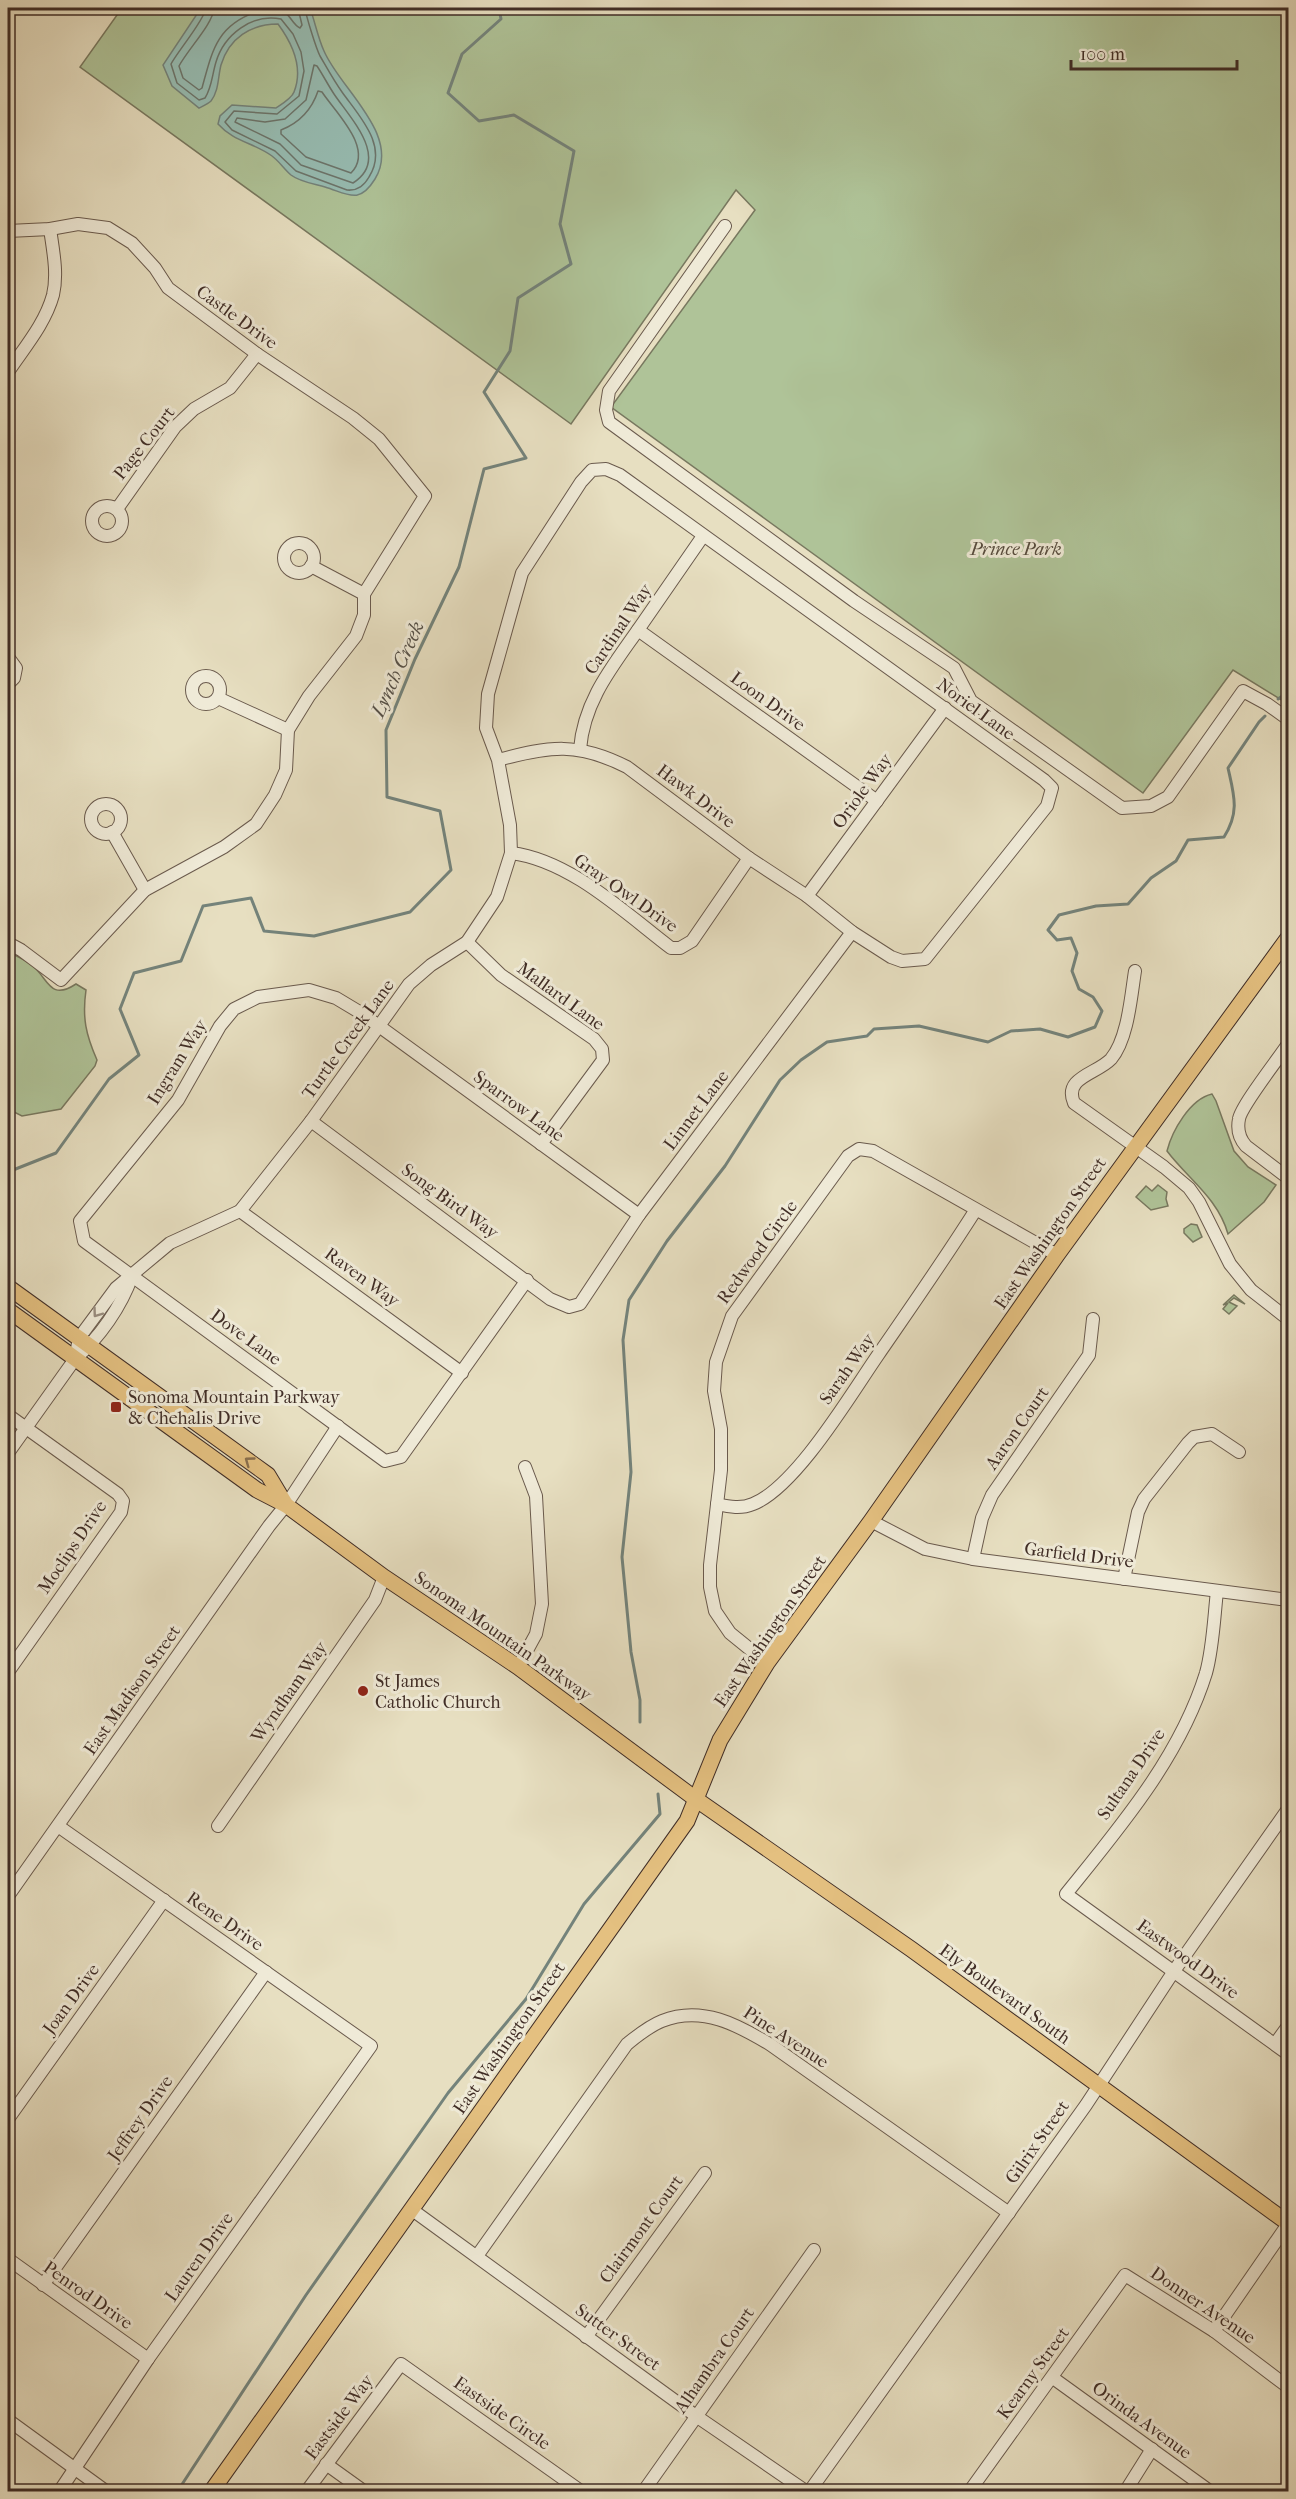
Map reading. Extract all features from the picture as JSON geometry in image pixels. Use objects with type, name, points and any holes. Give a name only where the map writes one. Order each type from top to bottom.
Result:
[{"type":"main road","name":"East Washington Street","points":[[211,2492],[687,1821],[720,1740],[767,1663],[871,1521],[1057,1255],[1135,1148],[1284,955],[1288,938]]},
{"type":"main road","name":"Sonoma Mountain Parkway","points":[[8,1287],[268,1475],[286,1505]]},
{"type":"main road","name":"Sonoma Mountain Parkway","points":[[8,1310],[257,1490],[286,1505],[384,1577],[518,1667],[697,1800]]},
{"type":"main road","name":"Ely Boulevard South","points":[[697,1800],[911,1949],[1288,2223]]},
{"type":"street","name":"Castle Drive","points":[[8,231],[50,229],[78,224],[108,228],[132,243],[154,267],[168,288],[256,354],[353,418],[379,439],[425,496],[364,594]]},
{"type":"street","points":[[725,226],[609,391],[606,411],[609,422],[854,601],[954,668],[971,700],[1122,808],[1151,806],[1168,797],[1243,691],[1288,719]]},
{"type":"street","points":[[8,372],[39,327],[53,294],[55,261],[50,229]]},
{"type":"street","name":"Page Court","points":[[117,509],[175,427],[194,409],[230,388],[256,354]]},
{"type":"street","name":"Turtle Creek Lane","points":[[8,1454],[75,1359],[84,1342],[126,1295],[132,1276],[170,1243],[240,1211],[311,1121],[409,984],[467,942],[497,897],[511,854],[510,825],[498,760],[486,728],[488,694],[522,573],[581,482],[592,470],[606,469],[620,475],[703,536]]},
{"type":"street","name":"Cardinal Way","points":[[580,749],[582,728],[589,706],[612,666],[703,536]]},
{"type":"street","name":"Noriel Lane","points":[[703,536],[945,708],[1052,788],[1047,806],[926,959]]},
{"type":"street","points":[[8,943],[61,980],[145,890],[224,847],[256,824],[275,795],[286,770],[288,730],[309,696],[356,636],[364,615],[364,594],[311,566]]},
{"type":"street","name":"Loon Drive","points":[[638,630],[877,801]]},
{"type":"street","points":[[8,657],[14,663],[16,673],[8,684]]},
{"type":"street","points":[[218,698],[288,730]]},
{"type":"street","name":"Oriole Way","points":[[807,896],[945,708]]},
{"type":"street","name":"Hawk Drive","points":[[498,760],[550,748],[580,749],[604,755],[627,767],[749,858],[807,896],[852,932],[891,957],[902,961],[926,959]]},
{"type":"street","points":[[112,832],[145,890]]},
{"type":"street","name":"Gray Owl Drive","points":[[511,854],[553,864],[603,896],[671,948],[680,948],[692,941],[749,858]]},
{"type":"street","name":"Linnet Lane","points":[[569,1307],[580,1304],[639,1215],[852,932]]},
{"type":"street","name":"Mallard Lane","points":[[467,942],[501,975],[594,1039],[602,1049],[603,1060],[541,1144]]},
{"type":"street","points":[[1135,971],[1131,1003],[1121,1041],[1110,1060],[1075,1083],[1071,1093],[1074,1103],[1189,1188],[1199,1202],[1230,1264],[1251,1290],[1288,1319]]},
{"type":"street","name":"Ingram Way","points":[[132,1276],[84,1241],[81,1221],[178,1100],[220,1026],[234,1009],[258,997],[309,990],[336,998],[377,1026]]},
{"type":"street","name":"Sparrow Lane","points":[[377,1026],[639,1215]]},
{"type":"street","points":[[1288,1044],[1242,1112],[1238,1128],[1246,1146],[1288,1178]]},
{"type":"street","name":"Song Bird Way","points":[[311,1121],[550,1299],[569,1307]]},
{"type":"street","name":"Redwood Circle","points":[[767,1663],[730,1634],[715,1611],[710,1587],[710,1565],[721,1470],[721,1429],[714,1391],[716,1362],[732,1316],[848,1156],[859,1149],[873,1152],[1057,1255]]},
{"type":"street","name":"Raven Way","points":[[240,1211],[462,1373]]},
{"type":"street","name":"Sarah Way","points":[[717,1504],[733,1508],[753,1505],[770,1494],[801,1464],[927,1286],[975,1211]]},
{"type":"street","name":"Dove Lane","points":[[132,1276],[338,1426]]},
{"type":"street","points":[[286,1505],[338,1426],[385,1461],[401,1457],[527,1280]]},
{"type":"street","name":"Aaron Court","points":[[973,1559],[982,1518],[992,1495],[1089,1355],[1094,1319]]},
{"type":"street","points":[[8,1415],[26,1428]]},
{"type":"street","name":"Moclips Drive","points":[[8,1672],[121,1512],[123,1501],[118,1494],[26,1428]]},
{"type":"street","points":[[1124,1579],[1138,1512],[1144,1498],[1188,1443],[1194,1437],[1212,1434],[1239,1452]]},
{"type":"street","points":[[518,1667],[536,1634],[542,1604],[536,1496],[525,1467]]},
{"type":"street","name":"East Madison Street","points":[[8,1896],[270,1524],[286,1505]]},
{"type":"street","name":"Garfield Drive","points":[[871,1521],[925,1549],[973,1559],[1288,1600]]},
{"type":"street","name":"Wyndham Way","points":[[218,1826],[375,1600],[384,1577]]},
{"type":"street","name":"Sultana Drive","points":[[1066,1894],[1100,1852],[1161,1768],[1191,1712],[1206,1671],[1217,1591]]},
{"type":"street","name":"Gilrix Street","points":[[808,2492],[1009,2213],[1098,2086],[1173,1971],[1288,1809]]},
{"type":"street","name":"Rene Drive","points":[[58,1826],[371,2046]]},
{"type":"street","name":"Eastwood Drive","points":[[1066,1894],[1288,2054]]},
{"type":"street","name":"Joan Drive","points":[[8,2119],[164,1900]]},
{"type":"street","name":"Jeffrey Drive","points":[[43,2285],[266,1972]]},
{"type":"street","name":"Pine Avenue","points":[[477,2256],[627,2044],[661,2021],[683,2016],[720,2019],[738,2025],[771,2045],[1009,2213]]},
{"type":"street","points":[[1275,2044],[1288,2026]]},
{"type":"street","name":"Lauren Drive","points":[[59,2492],[148,2359],[371,2046]]},
{"type":"street","name":"Clairmont Court","points":[[586,2337],[705,2173]]},
{"type":"street","name":"Sutter Street","points":[[411,2210],[696,2416],[808,2492]]},
{"type":"street","points":[[1214,2331],[1288,2223]]},
{"type":"street","name":"Alhambra Court","points":[[643,2492],[814,2250]]},
{"type":"street","name":"Penrod Drive","points":[[8,2259],[148,2359]]},
{"type":"street","name":"Donner Avenue","points":[[1125,2275],[1214,2331],[1288,2387]]},
{"type":"street","name":"Kearny Street","points":[[969,2492],[1125,2275]]},
{"type":"street","name":"Eastside Way","points":[[306,2492],[401,2364]]},
{"type":"street","name":"Eastside Circle","points":[[401,2364],[582,2492]]},
{"type":"street","name":"Orinda Avenue","points":[[1053,2378],[1211,2492]]},
{"type":"street","points":[[8,2420],[107,2492]]},
{"type":"street","points":[[1125,2492],[1152,2449]]},
{"type":"street","points":[[326,2464],[365,2492]]},
{"type":"green space","name":"Prince Park","points":[[122,8],[1288,8],[1288,704],[1233,670],[1143,793],[611,407],[755,210],[736,190],[571,424],[80,67]]},
{"type":"green space","points":[[8,952],[30,964],[55,989],[67,989],[76,984],[86,990],[84,1009],[86,1026],[97,1060],[95,1066],[61,1109],[22,1116],[8,1109]]},
{"type":"green space","points":[[1212,1094],[1234,1151],[1248,1167],[1276,1185],[1264,1202],[1228,1234],[1210,1199],[1167,1151],[1173,1134],[1189,1109],[1196,1102]]},
{"type":"green space","points":[[1158,1185],[1167,1192],[1168,1206],[1151,1210],[1136,1197],[1146,1186],[1152,1191]]},
{"type":"green space","points":[[1191,1224],[1197,1225],[1202,1237],[1193,1242],[1184,1233],[1184,1229]]},
{"type":"green space","points":[[1234,1295],[1245,1304],[1234,1298],[1229,1302],[1237,1306],[1229,1314],[1223,1309],[1228,1303],[1223,1305]]},
{"type":"water","points":[[201,8],[310,8],[324,51],[366,113],[381,146],[381,162],[375,179],[364,192],[358,195],[347,194],[299,179],[291,175],[272,156],[230,134],[218,124],[220,116],[232,105],[276,108],[293,94],[297,83],[297,65],[292,47],[278,24],[250,30],[235,40],[229,47],[221,65],[216,93],[207,104],[199,108],[172,86],[163,65]]},
{"type":"waterway","name":"Lynch Creek","points":[[8,1172],[56,1153],[109,1079],[139,1055],[120,1009],[134,973],[181,961],[203,906],[251,898],[264,931],[314,936],[410,912],[451,870],[440,811],[387,797],[386,730],[415,659],[459,567],[484,469],[526,458],[484,392],[510,351],[518,298],[571,264],[560,224],[574,151],[514,115],[479,121],[448,93],[462,54],[501,19],[499,8]]},
{"type":"waterway","points":[[1278,699],[1288,692]]},
{"type":"waterway","points":[[640,1722],[640,1700],[631,1652],[622,1557],[631,1472],[623,1340],[629,1300],[667,1241],[725,1166],[780,1080],[801,1060],[827,1042],[867,1036],[874,1029],[919,1026],[988,1042],[1011,1031],[1040,1029],[1068,1037],[1095,1027],[1102,1011],[1093,997],[1079,989],[1072,971],[1077,953],[1071,938],[1057,940],[1048,930],[1059,915],[1096,906],[1128,904],[1151,878],[1176,861],[1188,840],[1224,837],[1234,811],[1234,795],[1228,768],[1265,716]]},
{"type":"waterway","points":[[177,2492],[306,2295],[448,2093],[526,1999],[584,1904],[660,1814],[658,1794]]},
{"type":"place","name":"Sonoma Mountain Parkway & Chehalis Drive","points":[[116,1407]]},
{"type":"place","name":"St James Catholic Church","points":[[363,1691]]}]
